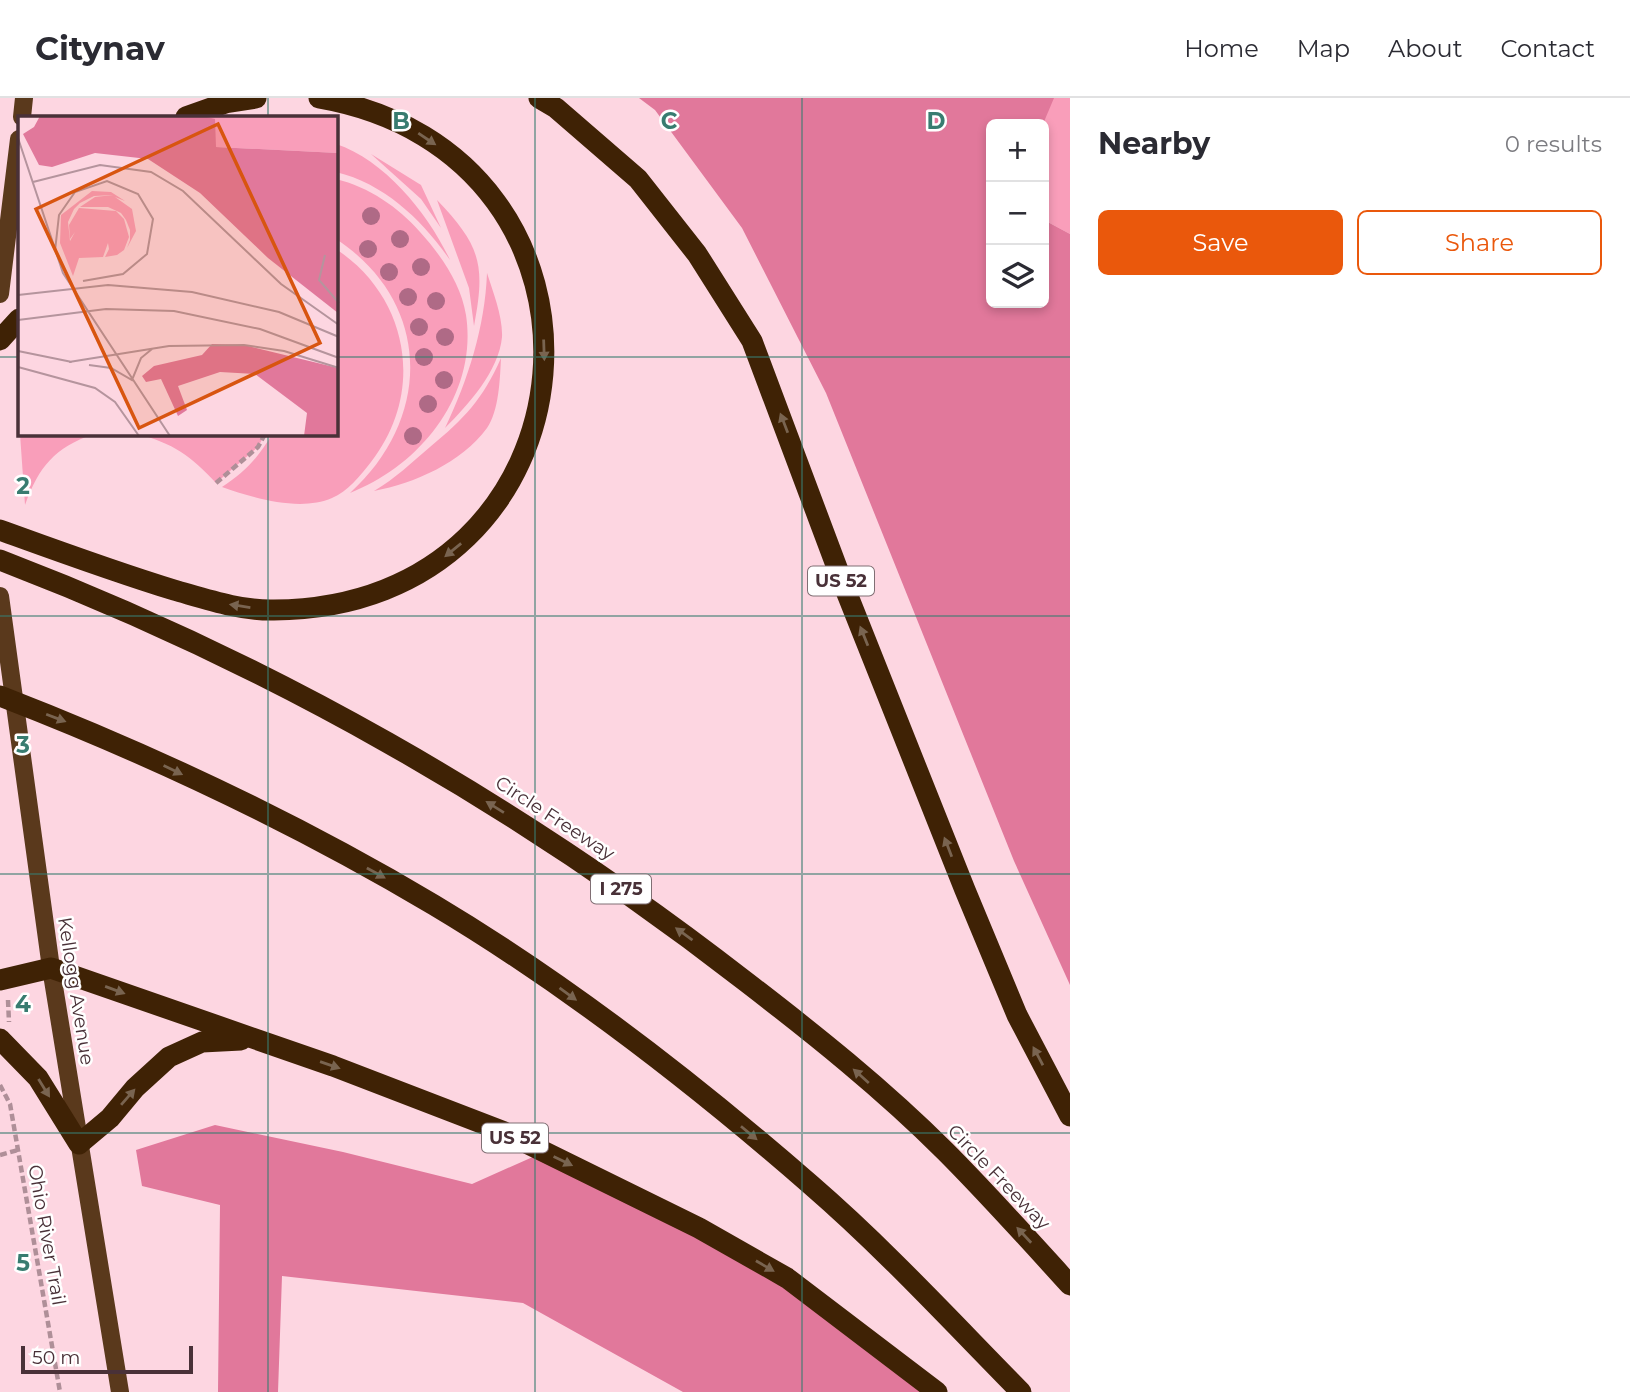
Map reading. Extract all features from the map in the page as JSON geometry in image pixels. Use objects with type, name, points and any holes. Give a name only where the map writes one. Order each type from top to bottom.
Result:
[{"type":"highway","points":[[189,116],[225,103],[256,98]]},
{"type":"highway","points":[[0,530],[90,563],[214,602],[270,611],[345,605],[378,594],[409,579],[457,547],[479,527],[516,471],[540,411],[544,358],[542,314],[536,286],[514,229],[476,180],[430,140],[372,110],[319,98]]},
{"type":"highway","name":"US 52","points":[[539,98],[556,108],[638,179],[697,254],[752,341],[842,581],[965,890],[1017,1015],[1070,1116]]},
{"type":"highway","points":[[0,340],[18,320]]},
{"type":"highway","name":"Circle Freeway","points":[[0,559],[174,631],[308,699],[440,772],[566,850],[674,926],[816,1036],[944,1149],[1070,1285]]},
{"type":"highway","points":[[0,696],[112,740],[296,830],[434,905],[603,1019],[814,1187],[1021,1392]]},
{"type":"highway","points":[[4,988],[51,968]]},
{"type":"highway","name":"US 52","points":[[51,968],[346,1071],[502,1131],[699,1228],[787,1278],[937,1392]]},
{"type":"highway","points":[[0,1039],[38,1078],[79,1144],[110,1118],[135,1088],[169,1057],[202,1042],[250,1039]]},
{"type":"main road","points":[[22,116],[24,98]]},
{"type":"main road","points":[[0,294],[18,147]]},
{"type":"main road","name":"Kellogg Avenue","points":[[0,596],[51,968],[120,1392]]},
{"type":"path","points":[[216,483],[258,447],[264,436]]},
{"type":"path","points":[[4,988],[11,1019]]},
{"type":"path","name":"Ohio River Trail","points":[[0,1086],[10,1104],[60,1392]]},
{"type":"path","points":[[0,1155],[18,1150]]},
{"type":"shaded area","points":[[639,98],[1054,98],[1045,119],[986,119],[986,308],[1049,308],[1049,223],[1070,234],[1070,985],[1014,861],[826,393],[742,228],[655,110]]},
{"type":"shaded area","points":[[851,98],[1070,98],[1070,234],[1049,223],[1049,119],[986,119],[986,123]]},
{"type":"shaded area","points":[[338,145],[372,163],[404,191],[430,225],[450,260],[427,231],[401,205],[371,185],[338,173]]},
{"type":"shaded area","points":[[371,154],[421,185],[441,228],[421,199]]},
{"type":"shaded area","points":[[338,180],[360,187],[392,206],[435,250],[460,292],[466,315],[467,345],[463,373],[439,424],[421,446],[399,465],[376,481],[350,493],[377,463],[396,431],[407,396],[410,362],[405,327],[390,295],[368,265],[338,241]]},
{"type":"shaded area","points":[[437,200],[463,230],[476,257],[479,286],[474,326],[469,288]]},
{"type":"shaded area","points":[[338,251],[361,269],[380,293],[394,320],[402,348],[403,377],[399,406],[388,435],[371,462],[343,492],[332,498],[306,504],[277,502],[222,487],[238,476],[271,436],[338,436]]},
{"type":"shaded area","points":[[487,273],[501,321],[500,350],[481,387],[445,428],[474,353],[483,313]]},
{"type":"shaded area","points":[[501,358],[494,413],[487,428],[476,440],[436,470],[405,483],[374,491],[403,470],[463,417],[480,397]]},
{"type":"shaded area","points":[[20,436],[88,436],[58,452],[50,460],[36,479],[25,505]]},
{"type":"shaded area","points":[[143,436],[264,436],[258,447],[216,483],[181,452]]},
{"type":"shaded area","points":[[215,1125],[343,1152],[472,1184],[544,1152],[699,1228],[937,1392],[683,1392],[523,1303],[282,1276],[278,1392],[218,1392],[220,1205],[142,1186],[136,1150]]}]
